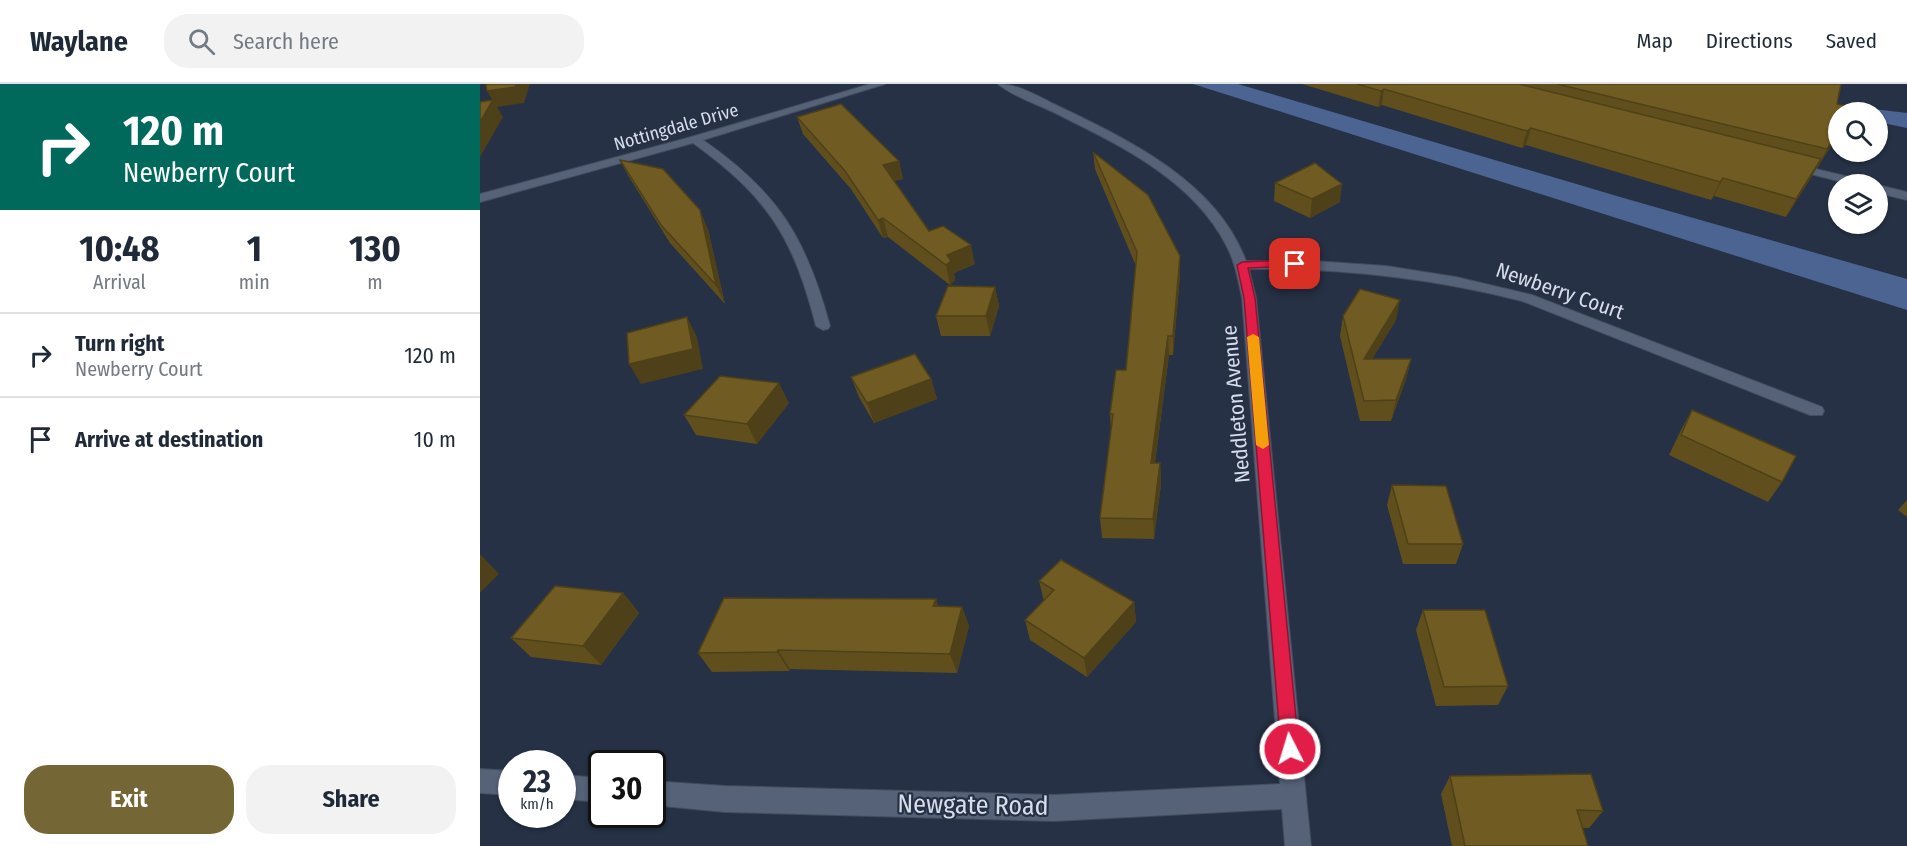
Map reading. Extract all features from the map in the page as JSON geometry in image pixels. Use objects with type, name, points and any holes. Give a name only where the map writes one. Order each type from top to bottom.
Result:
[{"type":"street","name":"Nottingdale Drive","points":[[480,198],[695,139],[880,84]]},
{"type":"street","name":"Neddleton Avenue","points":[[1004,84],[1079,121],[1171,174],[1212,212],[1232,243],[1242,265],[1249,298],[1298,846]]},
{"type":"street","points":[[695,139],[726,160],[754,185],[778,214],[794,241],[812,280],[823,326]]},
{"type":"street","points":[[1783,164],[1828,175]]},
{"type":"street","points":[[1888,191],[1907,196]]},
{"type":"street","name":"Newberry Court","points":[[1242,265],[1295,264],[1360,267],[1448,279],[1504,291],[1538,302],[1816,411]]},
{"type":"street","points":[[480,781],[498,782]]},
{"type":"street","name":"Newgate Road","points":[[666,794],[724,799],[1054,808],[1294,796]]},
{"type":"shaded area","points":[[1193,84],[1238,84],[1907,279],[1907,310]]},
{"type":"shaded area","points":[[1782,98],[1828,104],[1828,109]]},
{"type":"shaded area","points":[[1888,111],[1907,113],[1907,128],[1888,124]]},
{"type":"building","points":[[486,84],[516,84],[515,87],[487,91]]},
{"type":"building","points":[[1357,84],[1519,84],[1821,159],[1796,199],[1723,178],[1720,182],[1531,128],[1527,131],[1384,89],[1381,91]]},
{"type":"building","points":[[1557,84],[1841,84],[1837,102],[1828,102],[1827,149]]},
{"type":"building","points":[[493,100],[480,122],[480,102]]},
{"type":"building","points":[[841,104],[899,161],[883,165],[929,231],[943,226],[971,245],[947,255],[951,261],[946,265],[883,218],[878,220],[845,171],[797,117]]},
{"type":"building","points":[[1093,152],[1148,195],[1180,256],[1173,336],[1168,336],[1151,463],[1160,463],[1153,519],[1100,518],[1116,370],[1126,370],[1137,252]]},
{"type":"building","points":[[620,160],[663,169],[700,210],[716,285],[661,225]]},
{"type":"building","points":[[1315,163],[1342,184],[1312,199],[1275,183]]},
{"type":"building","points":[[948,286],[995,287],[986,316],[936,316]]},
{"type":"building","points":[[1360,289],[1400,300],[1364,359],[1411,359],[1396,400],[1364,401],[1343,316]]},
{"type":"building","points":[[687,317],[693,349],[629,364],[627,333]]},
{"type":"building","points":[[915,354],[931,379],[867,403],[851,377]]},
{"type":"building","points":[[720,376],[779,383],[747,424],[684,415]]},
{"type":"building","points":[[1692,410],[1796,456],[1782,482],[1681,435]]},
{"type":"building","points":[[1392,485],[1446,486],[1463,544],[1408,544]]},
{"type":"building","points":[[1061,560],[1134,602],[1084,658],[1025,620],[1054,590],[1039,581]]},
{"type":"building","points":[[555,586],[623,593],[583,646],[511,638]]},
{"type":"building","points":[[724,598],[936,599],[933,606],[962,607],[950,654],[778,650],[777,652],[698,653]]},
{"type":"building","points":[[1423,610],[1485,610],[1508,686],[1444,687]]},
{"type":"building","points":[[1591,774],[1603,811],[1577,810],[1588,846],[1465,846],[1450,776]]},
{"type":"slow traffic","points":[[1253,337],[1263,445]]},
{"type":"route","points":[[1290,749],[1249,298],[1242,265],[1295,264]]}]
